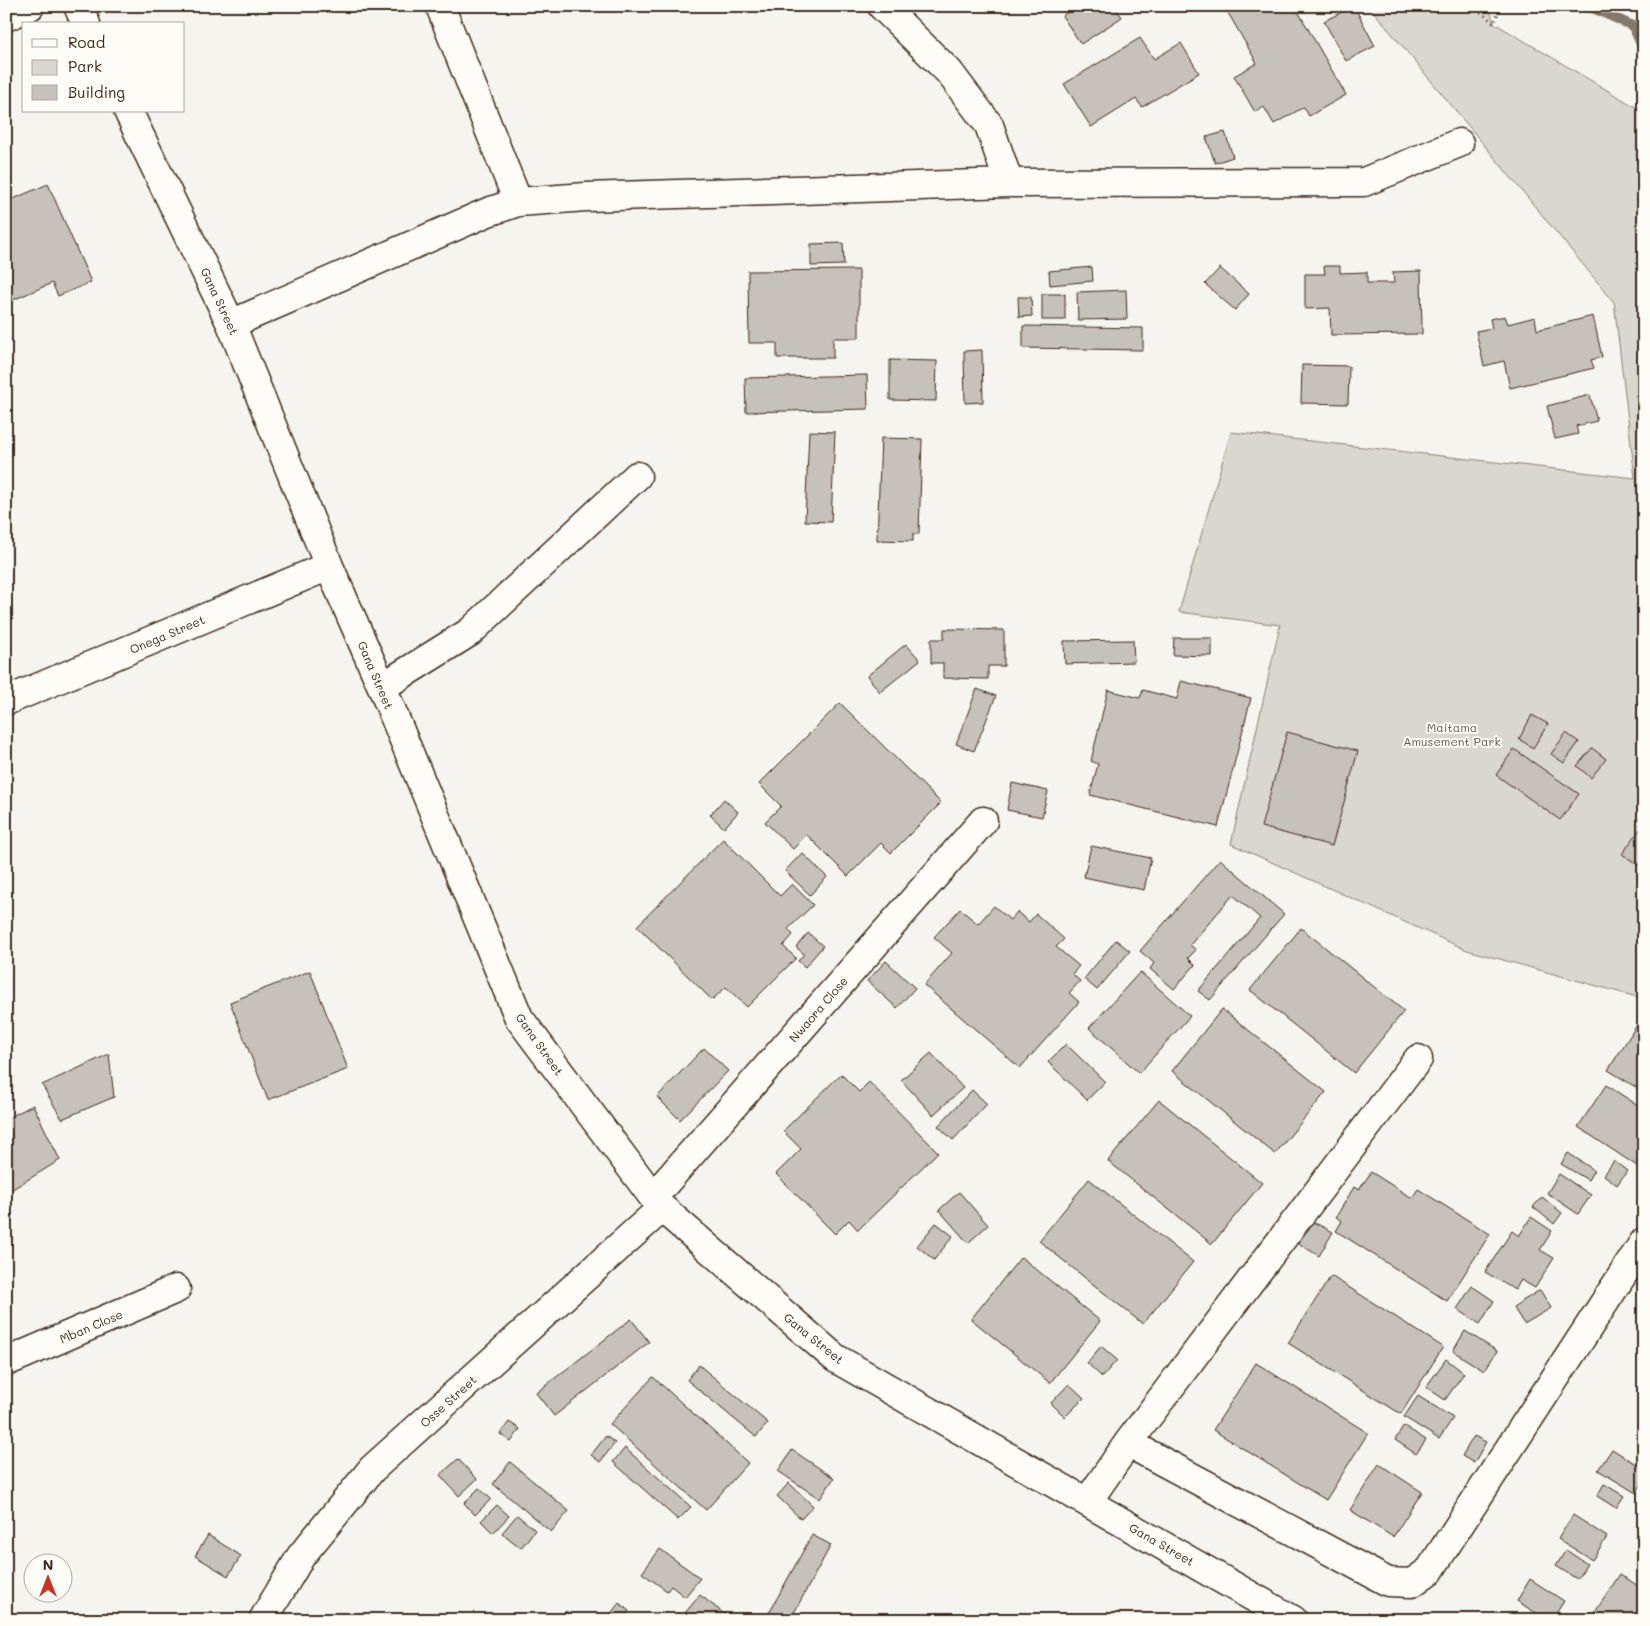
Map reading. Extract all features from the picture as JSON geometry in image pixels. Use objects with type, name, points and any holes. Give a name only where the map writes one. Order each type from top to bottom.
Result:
[{"type":"street","points":[[6,17],[30,6]]},
{"type":"street","points":[[78,6],[85,22]]},
{"type":"street","points":[[440,6],[518,202]]},
{"type":"street","points":[[882,6],[949,72],[989,125],[1009,183]]},
{"type":"street","name":"Gana Street","points":[[128,112],[231,324],[329,566],[382,687],[519,1018],[658,1202],[835,1358],[1088,1501],[1293,1620]]},
{"type":"street","points":[[231,324],[488,212],[518,202],[586,197],[1009,183],[1364,182],[1460,143]]},
{"type":"street","points":[[382,687],[470,632],[637,476]]},
{"type":"street","name":"Onega Street","points":[[6,701],[329,566]]},
{"type":"street","name":"Nwaora Close","points":[[658,1202],[983,821]]},
{"type":"street","points":[[1088,1501],[1128,1442],[1418,1059]]},
{"type":"street","name":"Osse Street","points":[[262,1620],[301,1556],[372,1469],[658,1202]]},
{"type":"street","points":[[1128,1442],[1388,1582],[1412,1583],[1430,1570],[1644,1242]]},
{"type":"street","name":"Mban Close","points":[[6,1362],[176,1289]]},
{"type":"path","points":[[1473,6],[1494,23],[1502,6]]},
{"type":"green space","name":"Maitama Amusement Park","points":[[1369,6],[1489,6],[1494,23],[1644,112],[1644,999],[1467,950],[1231,844],[1280,625],[1179,612],[1231,432],[1635,478],[1614,302]]},
{"type":"building","points":[[1077,6],[1114,6],[1122,17],[1081,44],[1062,16]]},
{"type":"building","points":[[1235,6],[1295,6],[1346,95],[1309,116],[1304,107],[1274,124],[1264,107],[1255,112],[1234,76],[1257,63],[1227,11]]},
{"type":"building","points":[[1354,6],[1375,46],[1346,61],[1324,21]]},
{"type":"building","points":[[1140,38],[1154,59],[1181,43],[1199,73],[1142,107],[1136,99],[1091,127],[1064,84]]},
{"type":"building","points":[[1225,132],[1233,157],[1215,163],[1206,137]]},
{"type":"building","points":[[48,184],[91,282],[58,296],[52,283],[6,303],[6,202]]},
{"type":"building","points":[[843,243],[844,265],[811,266],[811,244]]},
{"type":"building","points":[[1324,266],[1340,266],[1340,273],[1367,272],[1367,283],[1394,283],[1393,272],[1421,271],[1422,334],[1331,335],[1330,308],[1305,309],[1305,274],[1325,274]]},
{"type":"building","points":[[1092,267],[1093,281],[1050,285],[1049,271]]},
{"type":"building","points":[[1220,268],[1249,294],[1235,310],[1205,284]]},
{"type":"building","points":[[859,270],[859,338],[833,338],[833,358],[777,358],[777,343],[749,343],[748,271]]},
{"type":"building","points":[[1126,290],[1127,319],[1078,320],[1077,292]]},
{"type":"building","points":[[1042,294],[1065,294],[1065,320],[1042,320]]},
{"type":"building","points":[[1018,297],[1031,297],[1032,316],[1019,317]]},
{"type":"building","points":[[1505,316],[1508,324],[1535,317],[1537,330],[1593,316],[1602,357],[1591,360],[1594,368],[1510,388],[1504,361],[1484,366],[1476,331],[1492,328],[1490,319]]},
{"type":"building","points":[[1023,326],[1143,328],[1143,350],[1023,348]]},
{"type":"building","points":[[982,350],[983,402],[965,403],[964,351]]},
{"type":"building","points":[[890,360],[937,361],[936,401],[890,400]]},
{"type":"building","points":[[1302,365],[1349,366],[1348,404],[1301,403]]},
{"type":"building","points":[[867,375],[868,409],[746,412],[745,378]]},
{"type":"building","points":[[1590,395],[1597,421],[1576,426],[1578,434],[1555,439],[1547,406]]},
{"type":"building","points":[[809,431],[835,432],[831,522],[805,521]]},
{"type":"building","points":[[881,438],[922,439],[919,534],[913,534],[913,541],[877,540]]},
{"type":"building","points":[[944,629],[1004,630],[1004,666],[988,666],[988,679],[943,678],[943,663],[931,663],[931,639],[944,639]]},
{"type":"building","points":[[1174,638],[1212,638],[1212,656],[1173,655]]},
{"type":"building","points":[[1133,640],[1134,662],[1065,664],[1064,641]]},
{"type":"building","points":[[906,644],[920,660],[880,692],[867,676]]},
{"type":"building","points":[[1181,681],[1251,698],[1218,827],[1090,795],[1098,764],[1091,761],[1108,690],[1140,698],[1143,690],[1177,699]]},
{"type":"building","points":[[977,689],[996,696],[974,751],[956,744]]},
{"type":"building","points":[[840,703],[941,803],[891,853],[881,843],[848,876],[807,835],[793,849],[765,822],[781,806],[759,784]]},
{"type":"building","points":[[1532,715],[1548,724],[1533,748],[1519,739]]},
{"type":"building","points":[[1287,732],[1358,751],[1332,846],[1261,827]]},
{"type":"building","points":[[1566,733],[1579,742],[1564,763],[1551,754]]},
{"type":"building","points":[[1592,748],[1606,759],[1591,778],[1577,766]]},
{"type":"building","points":[[1514,749],[1579,794],[1560,820],[1496,775]]},
{"type":"building","points":[[1012,783],[1048,791],[1042,817],[1007,810]]},
{"type":"building","points":[[724,799],[738,812],[724,828],[710,815]]},
{"type":"building","points":[[1641,828],[1644,830],[1644,869],[1622,854]]},
{"type":"building","points":[[723,839],[780,896],[792,884],[813,905],[788,929],[793,935],[783,946],[796,958],[747,1007],[726,987],[712,1000],[637,926]]},
{"type":"building","points":[[1091,846],[1151,858],[1144,890],[1084,877]]},
{"type":"building","points":[[802,853],[827,877],[810,895],[785,871]]},
{"type":"building","points":[[1220,859],[1284,914],[1210,1000],[1198,991],[1260,918],[1233,895],[1190,945],[1196,950],[1188,958],[1195,965],[1174,989],[1150,969],[1154,963],[1140,951]]},
{"type":"building","points":[[994,906],[1010,920],[1017,912],[1029,922],[1036,914],[1064,939],[1056,947],[1079,966],[1072,974],[1080,981],[1069,993],[1079,1002],[1020,1068],[924,985],[952,953],[934,937],[960,909],[978,924]]},
{"type":"building","points":[[1301,928],[1404,1011],[1354,1073],[1250,990]]},
{"type":"building","points":[[808,933],[823,946],[805,967],[798,961],[804,954],[796,947]]},
{"type":"building","points":[[1116,940],[1130,951],[1097,990],[1084,979]]},
{"type":"building","points":[[886,961],[915,988],[897,1008],[867,981]]},
{"type":"building","points":[[310,971],[348,1069],[268,1100],[230,1002]]},
{"type":"building","points":[[1140,972],[1190,1016],[1139,1073],[1089,1028]]},
{"type":"building","points":[[1222,1009],[1326,1092],[1275,1154],[1172,1071]]},
{"type":"building","points":[[1637,1025],[1644,1030],[1644,1082],[1639,1089],[1608,1070]]},
{"type":"building","points":[[1066,1044],[1105,1082],[1087,1100],[1048,1062]]},
{"type":"building","points":[[704,1048],[728,1071],[680,1120],[657,1097]]},
{"type":"building","points":[[931,1053],[963,1088],[933,1115],[901,1080]]},
{"type":"building","points":[[109,1054],[114,1097],[62,1119],[42,1085]]},
{"type":"building","points":[[841,1074],[859,1092],[869,1082],[938,1152],[858,1230],[849,1220],[835,1234],[776,1174],[801,1149],[783,1131]]},
{"type":"building","points":[[1606,1085],[1644,1109],[1644,1163],[1640,1168],[1578,1127]]},
{"type":"building","points":[[972,1090],[987,1104],[953,1140],[938,1126]]},
{"type":"building","points":[[1159,1100],[1262,1183],[1212,1244],[1108,1161]]},
{"type":"building","points":[[33,1105],[60,1160],[6,1193],[6,1119]]},
{"type":"building","points":[[1568,1153],[1594,1170],[1588,1180],[1561,1164]]},
{"type":"building","points":[[1614,1161],[1627,1171],[1617,1185],[1604,1175]]},
{"type":"building","points":[[1371,1172],[1412,1198],[1418,1189],[1490,1234],[1447,1301],[1336,1231],[1342,1221],[1336,1217],[1354,1187],[1359,1190]]},
{"type":"building","points":[[1559,1174],[1591,1195],[1578,1214],[1547,1193]]},
{"type":"building","points":[[1089,1179],[1193,1262],[1143,1324],[1039,1241]]},
{"type":"building","points":[[959,1192],[988,1225],[968,1243],[939,1210]]},
{"type":"building","points":[[1542,1197],[1562,1213],[1554,1224],[1533,1207]]},
{"type":"building","points":[[1531,1217],[1552,1231],[1540,1250],[1554,1258],[1535,1288],[1521,1280],[1515,1290],[1485,1272],[1512,1231],[1519,1236]]},
{"type":"building","points":[[1311,1221],[1333,1232],[1319,1256],[1298,1243]]},
{"type":"building","points":[[936,1223],[953,1236],[934,1260],[917,1246]]},
{"type":"building","points":[[1021,1257],[1100,1321],[1050,1383],[971,1319]]},
{"type":"building","points":[[1331,1276],[1443,1347],[1401,1414],[1288,1343]]},
{"type":"building","points":[[1472,1286],[1494,1301],[1480,1324],[1457,1309]]},
{"type":"building","points":[[1540,1290],[1551,1308],[1524,1324],[1513,1307]]},
{"type":"building","points":[[631,1319],[649,1342],[554,1416],[536,1393]]},
{"type":"building","points":[[1465,1331],[1497,1351],[1484,1371],[1453,1351]]},
{"type":"building","points":[[1101,1346],[1117,1360],[1102,1377],[1087,1363]]},
{"type":"building","points":[[1446,1359],[1464,1373],[1445,1400],[1426,1387]]},
{"type":"building","points":[[1256,1363],[1368,1433],[1326,1500],[1213,1430]]},
{"type":"building","points":[[699,1365],[768,1423],[756,1437],[687,1380]]},
{"type":"building","points":[[653,1377],[748,1463],[706,1510],[610,1424]]},
{"type":"building","points":[[1069,1384],[1084,1398],[1065,1417],[1051,1403]]},
{"type":"building","points":[[1418,1396],[1453,1418],[1439,1439],[1404,1417]]},
{"type":"building","points":[[509,1422],[520,1429],[511,1442],[500,1434]]},
{"type":"building","points":[[1404,1426],[1426,1440],[1416,1454],[1395,1440]]},
{"type":"building","points":[[606,1436],[615,1443],[600,1462],[591,1455]]},
{"type":"building","points":[[1474,1436],[1486,1442],[1474,1463],[1462,1456]]},
{"type":"building","points":[[625,1448],[691,1507],[678,1520],[613,1462]]},
{"type":"building","points":[[1612,1449],[1644,1469],[1644,1481],[1636,1493],[1598,1470]]},
{"type":"building","points":[[792,1450],[834,1478],[820,1499],[778,1471]]},
{"type":"building","points":[[458,1459],[477,1479],[459,1496],[440,1475]]},
{"type":"building","points":[[510,1462],[569,1511],[551,1532],[493,1484]]},
{"type":"building","points":[[1379,1464],[1422,1492],[1393,1537],[1350,1510]]},
{"type":"building","points":[[789,1483],[813,1506],[801,1519],[777,1496]]},
{"type":"building","points":[[1604,1484],[1624,1496],[1616,1508],[1597,1496]]},
{"type":"building","points":[[479,1488],[491,1499],[475,1515],[464,1503]]},
{"type":"building","points":[[497,1505],[509,1516],[493,1533],[481,1521]]},
{"type":"building","points":[[517,1515],[535,1530],[521,1548],[502,1533]]},
{"type":"building","points":[[1573,1515],[1607,1537],[1592,1560],[1558,1539]]},
{"type":"building","points":[[208,1535],[241,1556],[228,1576],[195,1556]]},
{"type":"building","points":[[812,1535],[831,1545],[790,1620],[765,1620]]},
{"type":"building","points":[[660,1549],[700,1578],[685,1597],[671,1586],[667,1591],[642,1573]]},
{"type":"building","points":[[1566,1550],[1587,1564],[1577,1579],[1556,1566]]},
{"type":"building","points":[[1620,1574],[1644,1590],[1644,1620],[1590,1620]]},
{"type":"building","points":[[1530,1579],[1564,1601],[1552,1620],[1547,1620],[1517,1601]]},
{"type":"building","points":[[700,1595],[732,1620],[694,1620],[685,1613]]},
{"type":"building","points":[[619,1603],[629,1611],[622,1620],[606,1620]]},
{"type":"building","points":[[566,1611],[571,1615],[567,1620],[557,1620]]},
{"type":"waterway","points":[[1588,6],[1633,26],[1644,51]]}]
